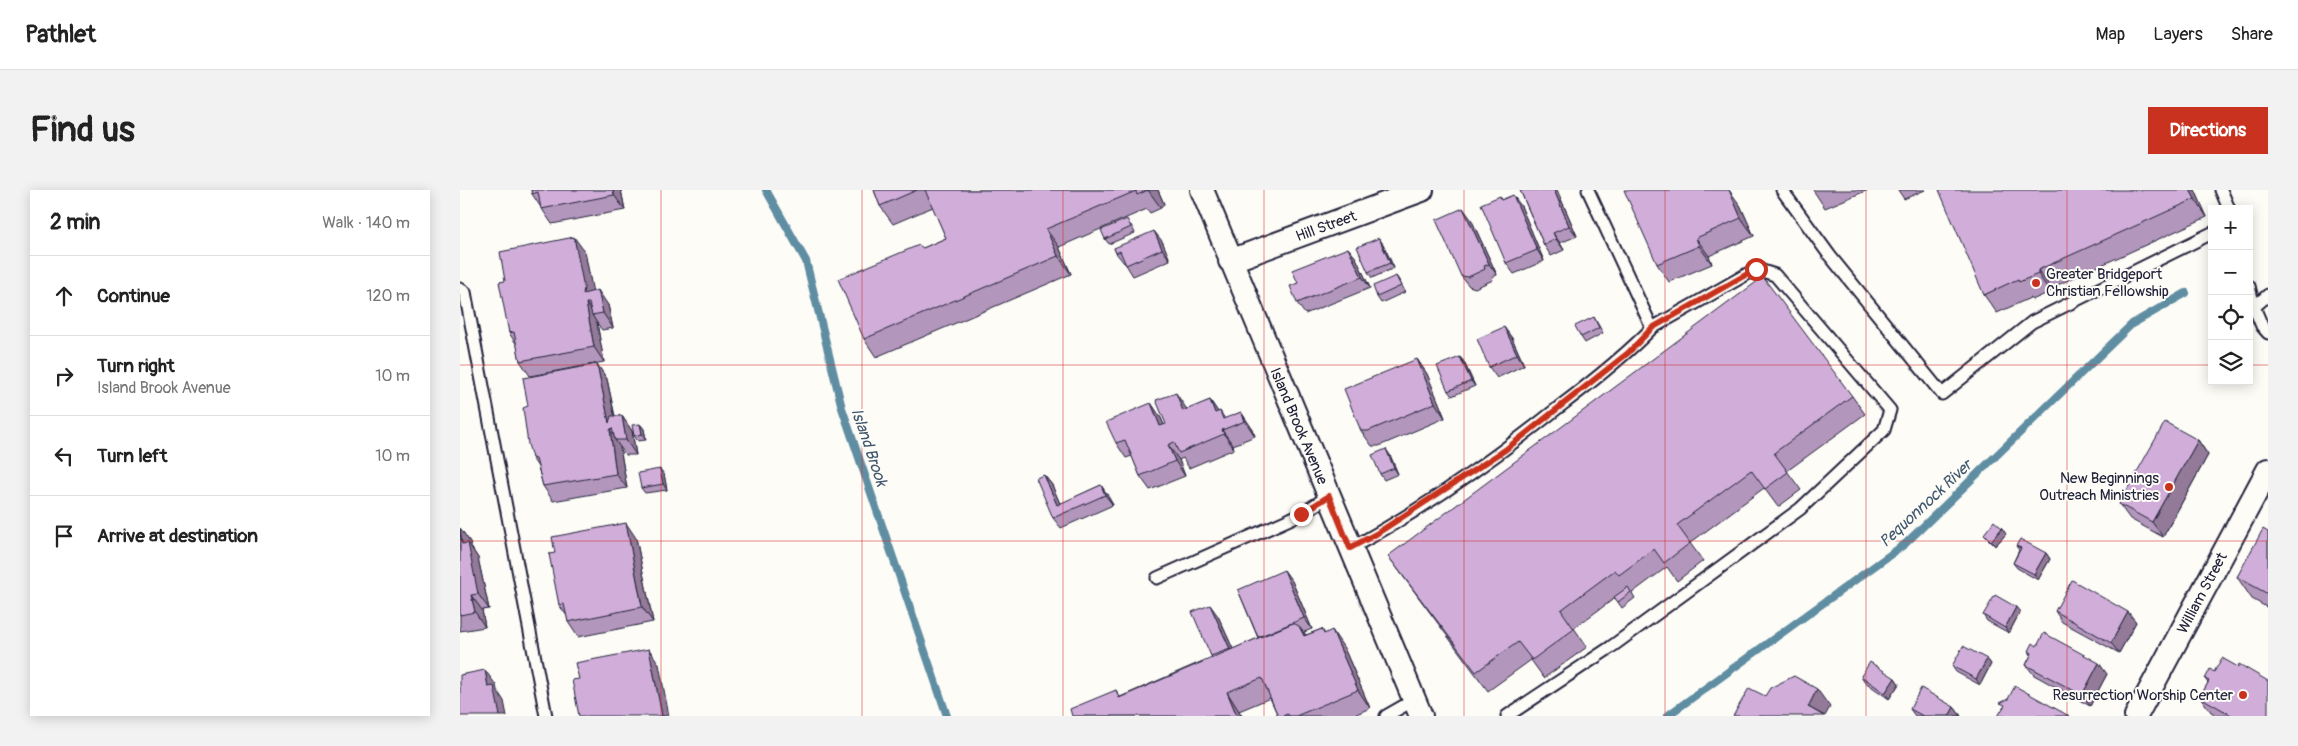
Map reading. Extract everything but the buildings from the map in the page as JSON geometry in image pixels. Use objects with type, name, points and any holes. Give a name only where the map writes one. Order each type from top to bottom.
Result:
[{"type":"street","name":"Island Brook Avenue","points":[[1202,190],[1417,708]]},
{"type":"street","name":"Hill Street","points":[[1230,261],[1422,190]]},
{"type":"street","name":"William Street","points":[[2136,716],[2268,470]]},
{"type":"lane","points":[[1588,190],[1652,328]]},
{"type":"lane","points":[[1782,190],[1830,256],[1942,394],[2032,322],[2208,235]]},
{"type":"lane","points":[[2221,190],[2227,205]]},
{"type":"lane","points":[[1350,548],[1376,534],[1505,450],[1628,353],[1652,328],[1756,269],[1775,275],[1890,410],[1884,430],[1800,509],[1611,647],[1507,716]]},
{"type":"lane","points":[[460,289],[464,292],[546,716]]},
{"type":"lane","points":[[2251,295],[2262,326],[2268,333]]},
{"type":"lane","points":[[2254,307],[2268,295]]},
{"type":"lane","points":[[1157,578],[1301,514],[1329,496]]},
{"type":"lane","points":[[1386,716],[1417,708]]},
{"type":"waterway","name":"Island Brook","points":[[766,190],[806,261],[842,408],[947,716]]},
{"type":"waterway","name":"Pequonnock River","points":[[1667,716],[1905,544],[2132,324],[2186,293]]},
{"type":"place","name":"Greater Bridgeport Christian Fellowship","points":[[2036,283]]},
{"type":"place","name":"New Beginnings Outreach Ministries","points":[[2169,487]]},
{"type":"place","name":"Resurrection Worship Center","points":[[2243,695]]},
{"type":"route","points":[[1301,514],[1329,496],[1350,548],[1376,534],[1505,450],[1628,353],[1652,328],[1756,269]]}]
